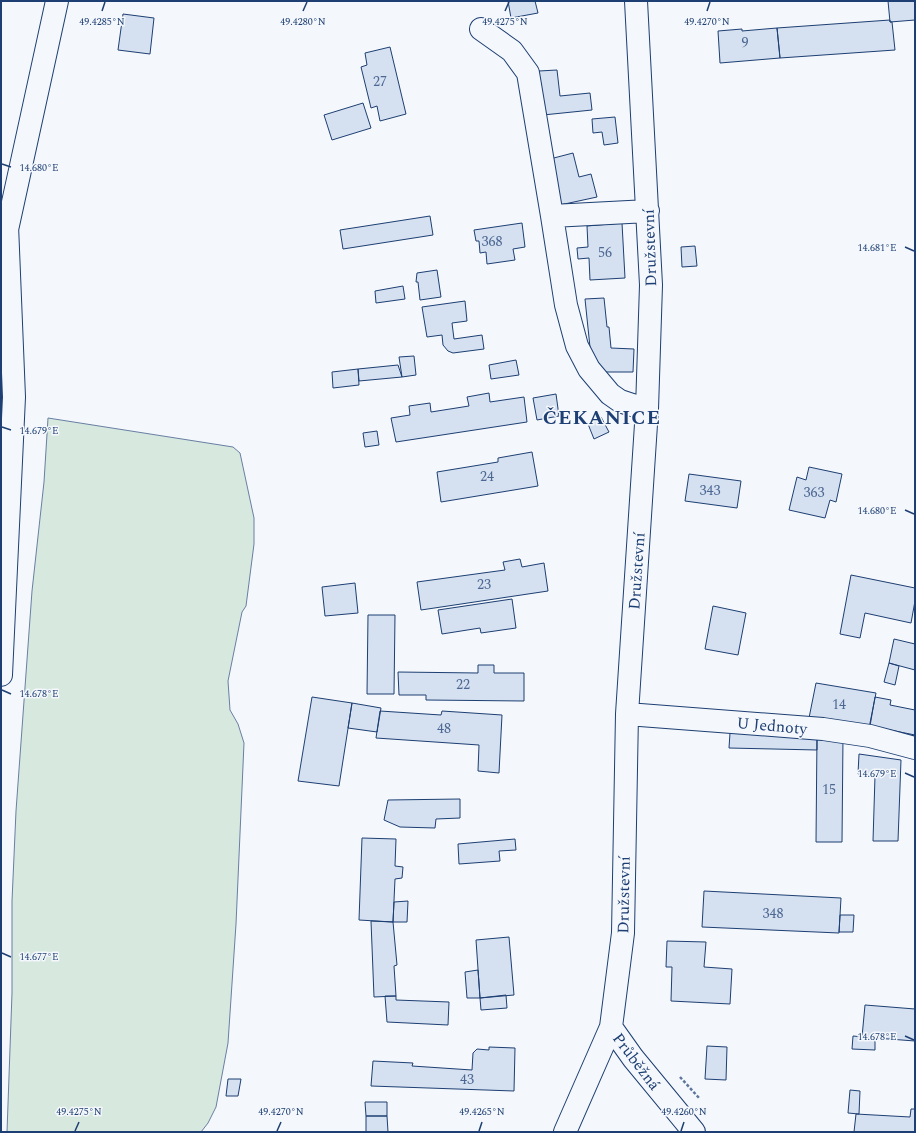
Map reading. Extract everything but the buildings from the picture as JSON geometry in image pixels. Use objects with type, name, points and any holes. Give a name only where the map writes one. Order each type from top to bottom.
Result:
[{"type":"street","points":[[1,258],[4,233],[57,1]]},
{"type":"street","name":"Družstevní","points":[[565,1132],[611,1026],[623,933],[627,714],[647,409],[651,285],[636,1]]},
{"type":"street","points":[[481,28],[512,51],[528,73],[566,305],[576,346],[588,369],[610,394],[626,403],[647,409]]},
{"type":"street","points":[[552,216],[648,211]]},
{"type":"street","points":[[1,675],[14,396],[4,233]]},
{"type":"street","name":"U Jednoty","points":[[627,714],[823,729],[870,736],[915,748]]},
{"type":"street","name":"Průběžná","points":[[611,1026],[633,1058],[694,1132]]},
{"type":"path","points":[[680,1076],[700,1099]]},
{"type":"shaded area","points":[[48,418],[233,447],[240,453],[254,518],[254,544],[246,606],[242,612],[228,681],[230,710],[238,724],[244,743],[236,924],[228,1043],[216,1107],[208,1123],[201,1132],[7,1132],[12,993],[12,901],[16,811],[32,591],[44,482]]},
{"type":"district","name":"ČEKANICE","points":[[602,417]]}]
